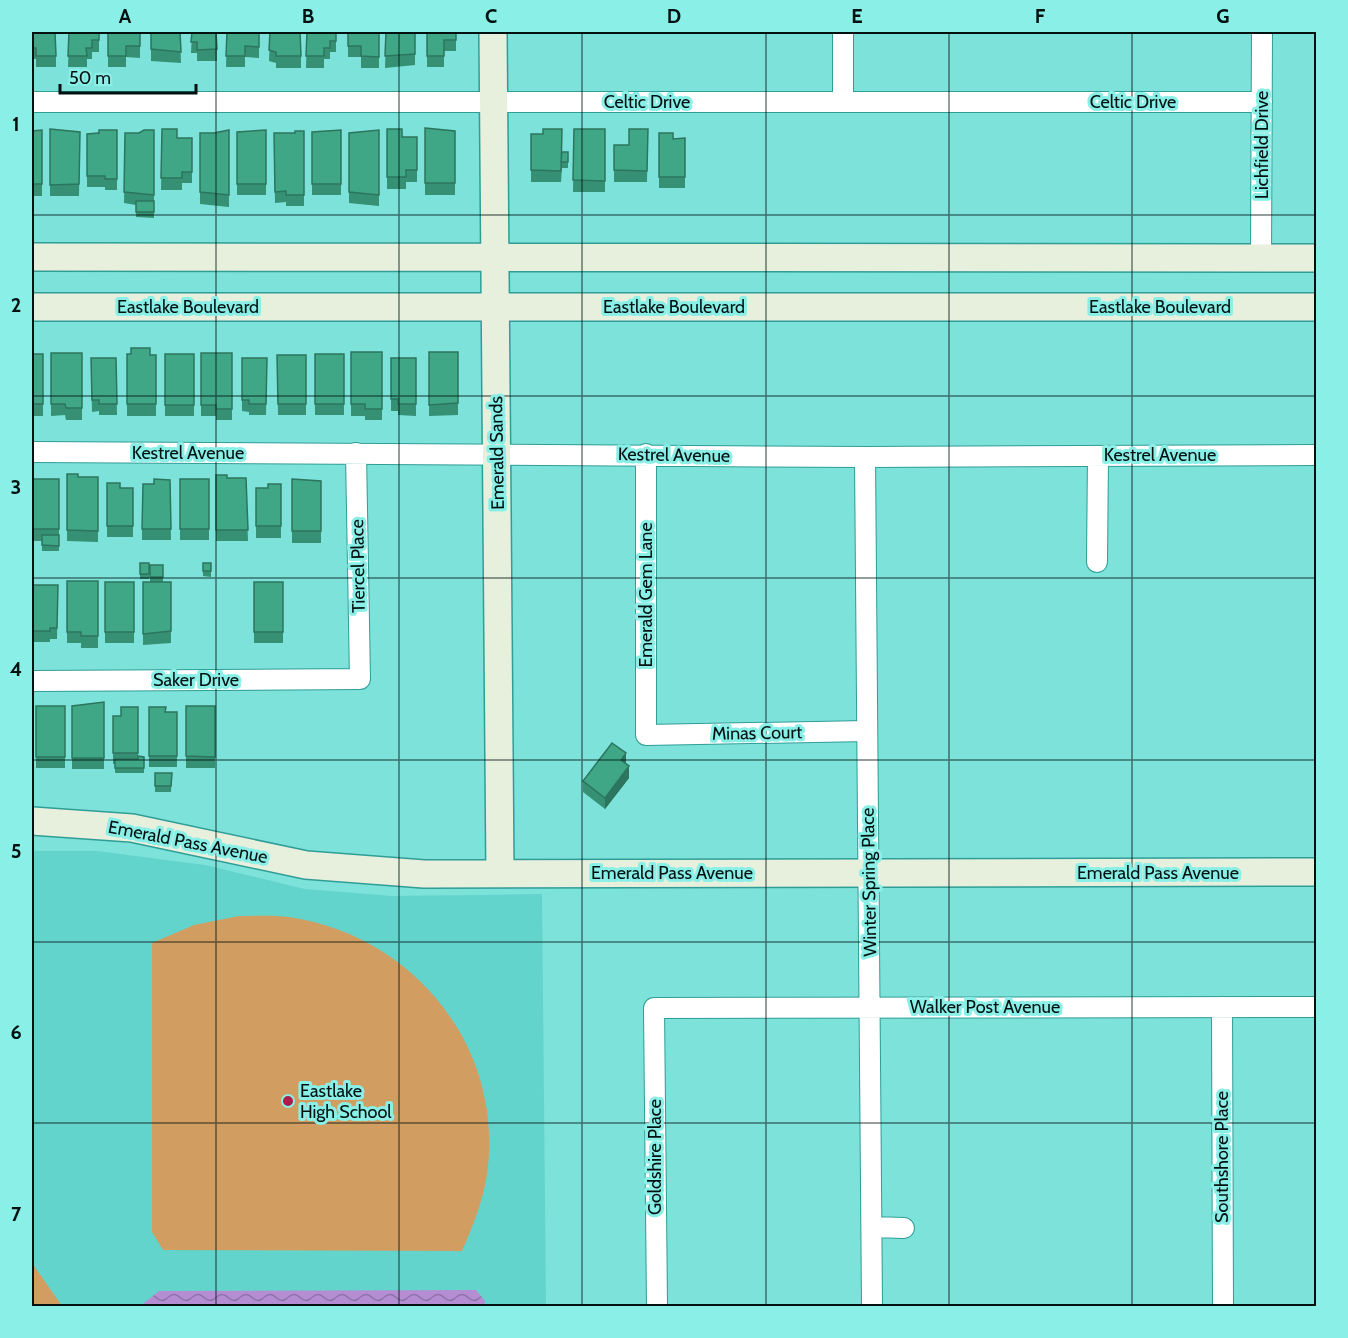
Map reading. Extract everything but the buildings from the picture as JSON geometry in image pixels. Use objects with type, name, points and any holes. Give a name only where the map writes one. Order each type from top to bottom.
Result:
[{"type":"main road","name":"Emerald Sands","points":[[493,32],[500,874]]},
{"type":"main road","points":[[32,257],[1317,258]]},
{"type":"main road","name":"Eastlake Boulevard","points":[[32,307],[1317,307]]},
{"type":"main road","name":"Emerald Pass Avenue","points":[[32,821],[132,828],[306,865],[424,874],[1317,872]]},
{"type":"street","points":[[843,32],[843,102]]},
{"type":"street","name":"Lichfield Drive","points":[[1261,259],[1262,32]]},
{"type":"street","name":"Celtic Drive","points":[[32,102],[1262,102]]},
{"type":"street","name":"Kestrel Avenue","points":[[32,452],[865,457],[1317,454]]},
{"type":"street","name":"Tiercel Place","points":[[356,453],[360,679]]},
{"type":"street","name":"Emerald Gem Lane","points":[[646,454],[646,735]]},
{"type":"street","points":[[1097,562],[1098,456]]},
{"type":"street","name":"Winter Spring Place","points":[[865,457],[872,1306]]},
{"type":"street","name":"Saker Drive","points":[[32,681],[360,679]]},
{"type":"street","name":"Minas Court","points":[[646,735],[867,731]]},
{"type":"street","name":"Southshore Place","points":[[1222,1007],[1223,1306]]},
{"type":"street","name":"Walker Post Avenue","points":[[654,1008],[1317,1007]]},
{"type":"street","name":"Goldshire Place","points":[[654,1008],[657,1306]]},
{"type":"street","points":[[872,1227],[904,1228]]},
{"type":"shaded area","name":"Eastlake High School","points":[[32,851],[97,851],[205,865],[305,889],[392,896],[542,894],[546,1306],[32,1306]]},
{"type":"shaded area","points":[[239,916],[289,917],[334,928],[375,947],[411,973],[441,1005],[465,1042],[481,1083],[489,1127],[485,1184],[477,1213],[462,1251],[163,1250],[152,1232],[152,943],[194,925]]},
{"type":"shaded area","points":[[32,1263],[62,1306],[33,1306]]},
{"type":"water","points":[[476,1290],[485,1301],[485,1306],[144,1306],[144,1303],[159,1291]]},
{"type":"place","name":"Eastlake High School","points":[[288,1101]]}]
